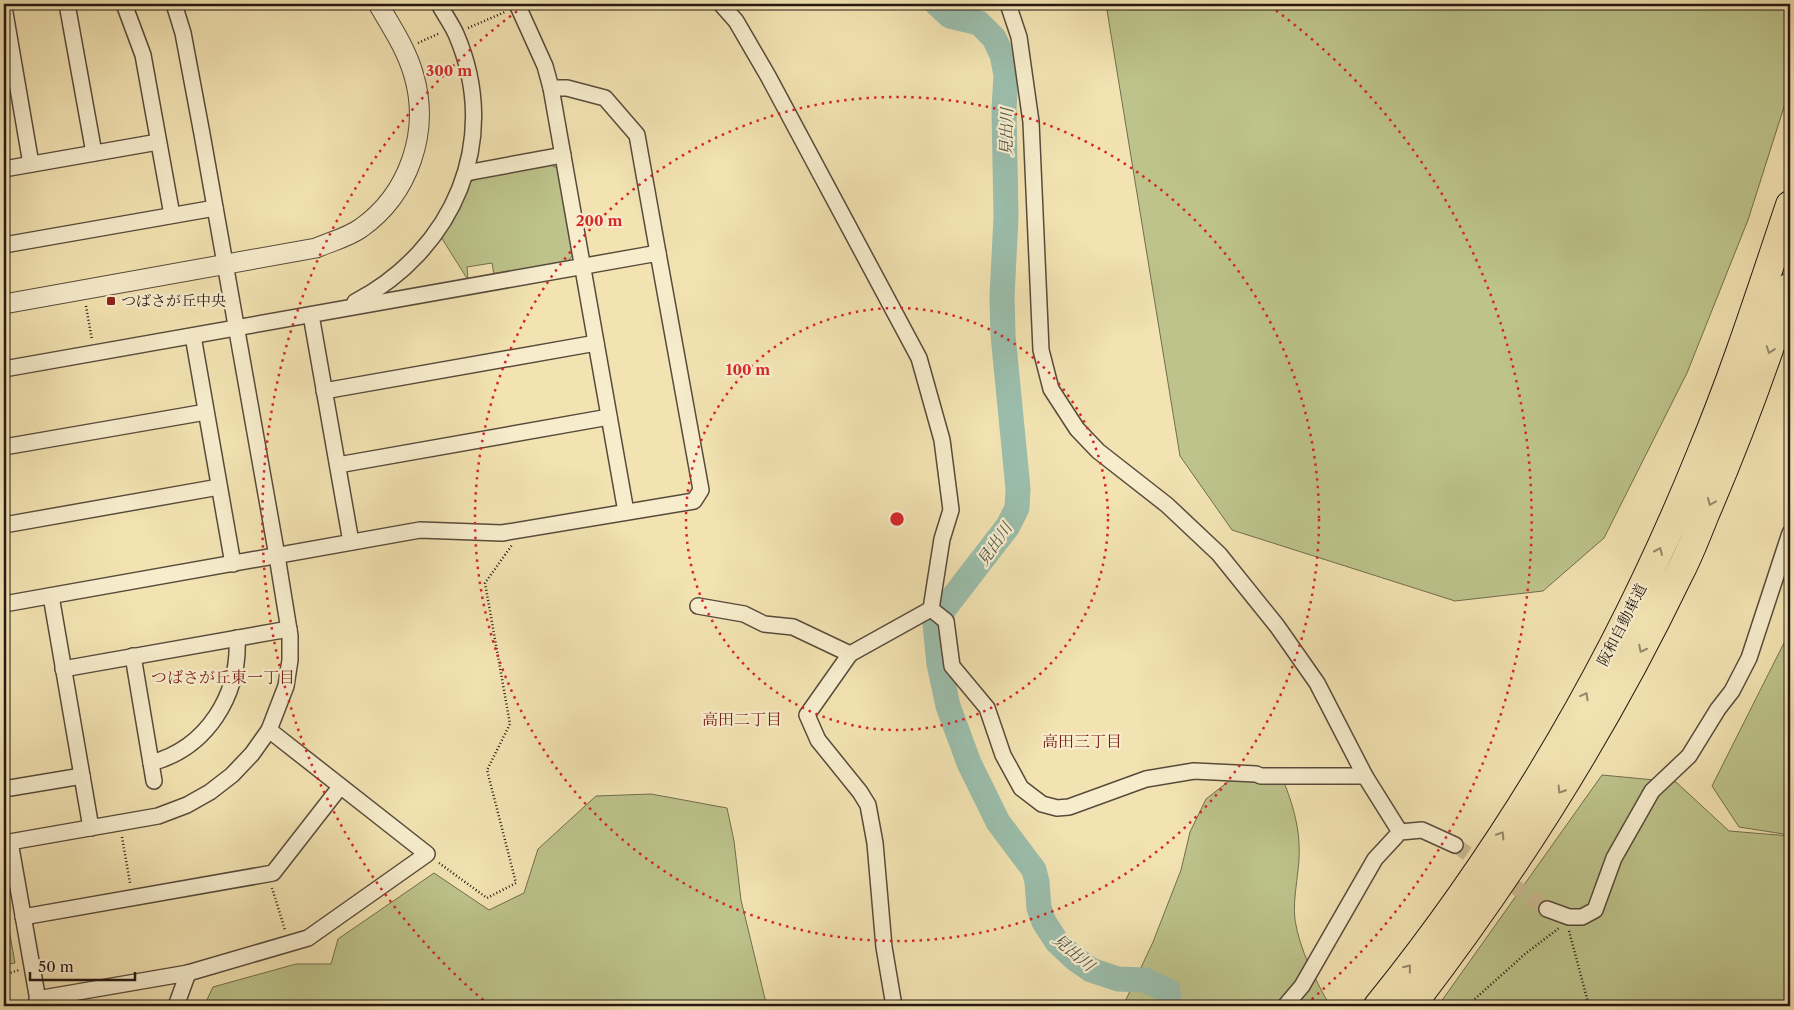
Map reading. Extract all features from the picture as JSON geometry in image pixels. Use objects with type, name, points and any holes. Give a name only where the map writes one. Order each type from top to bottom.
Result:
[{"type":"highway","name":"阪和自動車道","points":[[1378,1006],[1413,962],[1485,860],[1559,743],[1619,633],[1658,555],[1702,454],[1790,205]]},
{"type":"highway","name":"阪和自動車道","points":[[1411,1006],[1441,968],[1515,863],[1585,752],[1637,657],[1680,573],[1726,466],[1770,349],[1790,287]]},
{"type":"street","points":[[71,4],[94,153]]},
{"type":"street","points":[[124,4],[143,55],[172,215]]},
{"type":"street","points":[[174,4],[183,33],[277,556],[289,629],[290,660],[286,686],[269,730],[252,754],[232,775],[210,792],[187,805],[158,816],[7,842],[38,1002],[188,972],[308,938],[427,854],[269,730]]},
{"type":"street","points":[[4,304],[316,248],[360,229],[387,206],[406,178],[417,146],[420,113],[414,76],[396,33],[378,4]]},
{"type":"street","points":[[340,310],[375,291],[409,265],[429,242],[448,214],[466,174],[473,138],[470,85],[464,57],[454,30],[439,4]]},
{"type":"street","points":[[721,4],[736,21],[768,76],[919,358],[942,440],[951,510],[942,539],[931,609]]},
{"type":"street","points":[[1008,4],[1019,37],[1031,122],[1041,350],[1051,389],[1077,429],[1098,451],[1167,505],[1219,554],[1276,626],[1317,684],[1364,776],[1400,832]]},
{"type":"street","points":[[518,5],[545,66],[551,88],[626,512]]},
{"type":"street","points":[[4,7],[31,164]]},
{"type":"street","points":[[4,604],[420,530],[502,533],[694,501],[700,490],[636,135],[605,98],[567,88],[551,88]]},
{"type":"street","points":[[4,169],[158,142]]},
{"type":"street","points":[[466,174],[563,155]]},
{"type":"street","points":[[4,245],[215,208]]},
{"type":"street","points":[[4,369],[658,252]]},
{"type":"street","points":[[311,315],[351,542]]},
{"type":"street","points":[[192,336],[233,564]]},
{"type":"street","points":[[324,391],[596,343]]},
{"type":"street","points":[[4,447],[206,412]]},
{"type":"street","points":[[338,465],[609,417]]},
{"type":"street","points":[[4,525],[219,487]]},
{"type":"street","points":[[1547,909],[1565,921],[1582,918],[1595,910],[1614,858],[1652,792],[1689,756],[1732,690],[1749,658],[1790,534]]},
{"type":"street","points":[[50,596],[91,828]]},
{"type":"street","points":[[698,606],[744,614],[764,624],[793,627],[850,654]]},
{"type":"street","points":[[931,609],[946,621],[952,666],[987,708],[1003,755],[1021,788],[1042,804],[1057,808],[1069,808],[1146,779],[1194,771],[1256,774],[1261,776],[1364,776]]},
{"type":"street","points":[[894,1006],[884,947],[875,843],[868,805],[860,792],[818,740],[808,715],[850,654],[931,609]]},
{"type":"street","points":[[63,669],[289,629]]},
{"type":"street","points":[[152,763],[168,759],[200,736],[223,707],[236,674],[237,638]]},
{"type":"street","points":[[133,656],[154,781]]},
{"type":"street","points":[[4,786],[4,789],[82,776]]},
{"type":"street","points":[[23,918],[273,873],[340,787]]},
{"type":"street","points":[[1285,1006],[1302,986],[1376,859],[1400,832],[1422,830],[1455,845]]},
{"type":"street","points":[[176,1006],[188,972]]},
{"type":"path","points":[[403,50],[518,5]]},
{"type":"path","points":[[83,290],[94,353]]},
{"type":"path","points":[[427,854],[487,898],[516,883],[487,770],[510,724],[485,583],[523,530]]},
{"type":"path","points":[[119,823],[133,898]]},
{"type":"path","points":[[268,874],[290,943]]},
{"type":"path","points":[[1467,1006],[1565,921],[1570,932],[1589,1006]]},
{"type":"path","points":[[4,975],[20,969]]},
{"type":"green space","points":[[1106,4],[1790,4],[1790,88],[1748,220],[1687,373],[1604,538],[1543,591],[1455,601],[1232,530],[1180,456]]},
{"type":"green space","points":[[551,165],[557,168],[573,255],[567,262],[494,275],[492,263],[467,267],[468,280],[441,237],[452,220],[468,184],[476,178]]},
{"type":"green space","points":[[1790,634],[1790,835],[1739,827],[1712,786]]},
{"type":"green space","points":[[1602,775],[1676,782],[1729,831],[1790,836],[1790,1006],[1438,1006]]},
{"type":"green space","points":[[1233,778],[1283,780],[1294,811],[1298,835],[1299,862],[1294,911],[1297,931],[1309,964],[1330,1006],[1123,1006],[1153,942],[1181,870],[1190,832],[1206,799]]},
{"type":"green space","points":[[651,794],[727,808],[734,841],[741,900],[766,1003],[763,1006],[204,1006],[213,987],[296,964],[331,964],[338,939],[434,873],[489,910],[524,893],[538,849],[596,796]]},
{"type":"green space","points":[[4,901],[15,963],[4,965]]},
{"type":"waterway","name":"見出川","points":[[937,4],[950,16],[979,23],[994,38],[1002,55],[1006,75],[1004,109],[1006,217],[1002,297],[1003,335],[1018,489],[1017,508],[1008,526],[944,609],[935,624],[939,664],[948,706],[969,763],[998,822],[1034,870],[1039,908],[1044,922],[1057,942],[1074,958],[1091,970],[1118,979],[1145,980],[1168,991],[1169,1006]]},
{"type":"tunnel","points":[[1455,845],[1547,909]]},
{"type":"place","name":"つばさが丘中央","points":[[111,301]]},
{"type":"district","name":"つばさが丘東一丁目","points":[[223,677]]},
{"type":"district","name":"高田二丁目","points":[[742,719]]},
{"type":"district","name":"高田三丁目","points":[[1082,741]]}]
